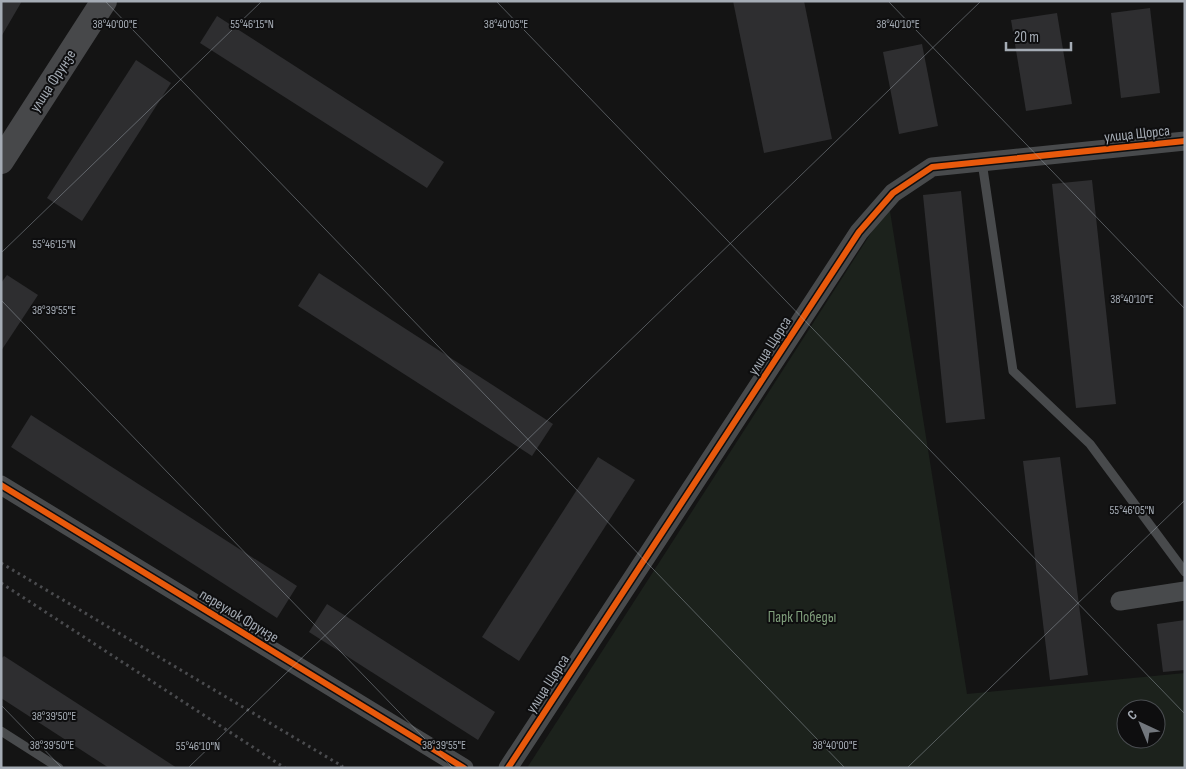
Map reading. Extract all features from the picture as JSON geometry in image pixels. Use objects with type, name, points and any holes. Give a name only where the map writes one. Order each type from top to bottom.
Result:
[{"type":"main road","name":"улица Фрунзе","points":[[1,161],[104,1]]},
{"type":"street","name":"улица Щорса","points":[[508,768],[859,232],[893,193],[932,167],[1185,141]]},
{"type":"street","name":"переулок Фрунзе","points":[[1,485],[464,768]]},
{"type":"street","points":[[1120,600],[1185,591]]},
{"type":"lane","points":[[982,162],[1013,371],[1090,444],[1185,572]]},
{"type":"lane","points":[[1,731],[59,768]]},
{"type":"path","points":[[1,562],[342,766],[341,768]]},
{"type":"path","points":[[1,583],[285,768]]},
{"type":"green space","name":"Парк Победы","points":[[889,205],[967,694],[1185,673],[1185,768],[527,768]]},
{"type":"building","points":[[1,1],[22,1],[1,37]]},
{"type":"building","points":[[733,1],[804,1],[832,139],[764,153]]},
{"type":"building","points":[[1150,8],[1160,93],[1121,98],[1111,13]]},
{"type":"building","points":[[1057,13],[1072,104],[1026,111],[1011,20]]},
{"type":"building","points":[[217,16],[444,162],[427,188],[200,43]]},
{"type":"building","points":[[922,44],[938,126],[899,134],[883,52]]},
{"type":"building","points":[[136,60],[171,83],[82,221],[47,198]]},
{"type":"building","points":[[1092,180],[1116,404],[1076,408],[1052,184]]},
{"type":"building","points":[[961,191],[985,419],[946,423],[923,195]]},
{"type":"building","points":[[319,273],[553,424],[532,456],[298,306]]},
{"type":"building","points":[[7,275],[38,295],[1,351],[1,283]]},
{"type":"building","points":[[31,415],[297,586],[277,618],[11,447]]},
{"type":"building","points":[[598,457],[635,480],[519,661],[482,637]]},
{"type":"building","points":[[1060,457],[1088,675],[1050,680],[1023,461]]},
{"type":"building","points":[[327,604],[495,712],[478,740],[309,632]]},
{"type":"building","points":[[1185,620],[1185,670],[1163,672],[1157,624]]},
{"type":"building","points":[[4,656],[177,768],[109,768],[1,698],[1,659]]},
{"type":"cycle path","points":[[508,768],[859,232],[893,193],[932,167],[1185,141]]},
{"type":"cycle path","points":[[1,485],[464,768]]}]
